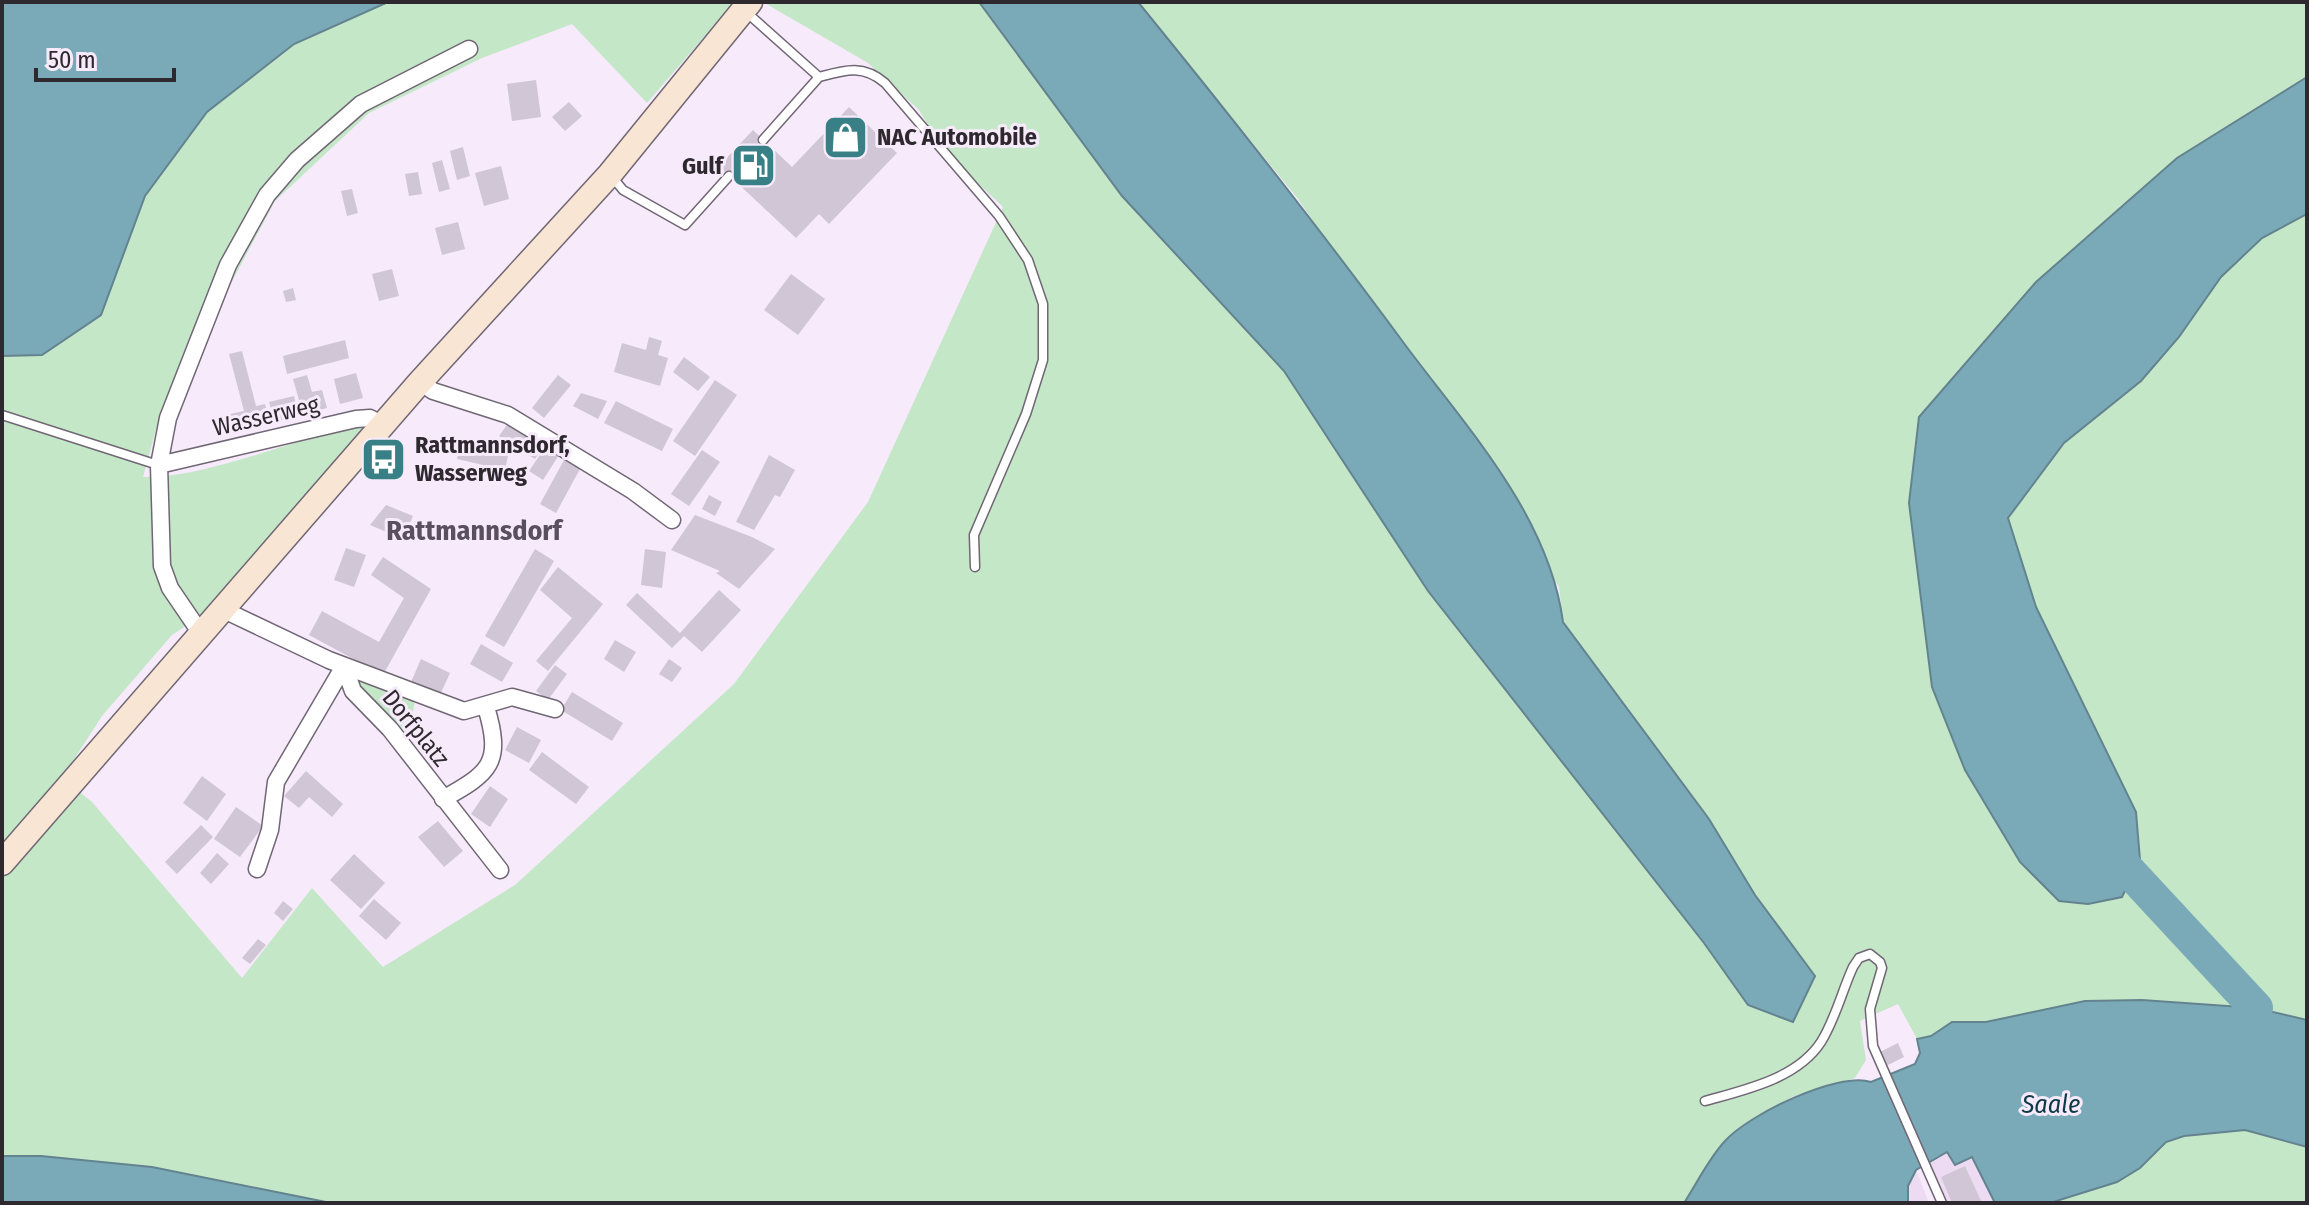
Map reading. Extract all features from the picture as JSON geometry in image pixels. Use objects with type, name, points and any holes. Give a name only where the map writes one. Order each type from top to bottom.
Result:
[{"type":"main road","points":[[2,863],[420,382],[610,174],[747,6]]},
{"type":"street","points":[[202,635],[170,588],[162,566],[159,465],[168,418],[228,265],[267,195],[297,160],[361,104],[469,49]]},
{"type":"street","points":[[420,382],[433,391],[508,415],[633,491],[672,520]]},
{"type":"street","name":"Wasserweg","points":[[159,465],[356,419],[370,418],[383,425]]},
{"type":"street","name":"Dorfplatz","points":[[224,610],[344,666],[464,711],[512,697],[555,709]]},
{"type":"street","points":[[257,869],[270,830],[276,782],[344,666]]},
{"type":"street","name":"Dorfplatz","points":[[344,666],[353,691],[390,729],[443,799],[482,778],[494,755],[494,735],[486,707]]},
{"type":"street","points":[[443,799],[500,870]]},
{"type":"lane","points":[[747,6],[819,77]]},
{"type":"lane","points":[[763,140],[819,77],[854,68],[876,75],[999,216],[1028,260],[1043,304],[1043,360],[1026,414],[974,535],[975,567]]},
{"type":"lane","points":[[610,174],[623,190],[685,225],[729,176]]},
{"type":"lane","points":[[2,415],[159,465]]},
{"type":"lane","points":[[1705,1101],[1759,1086],[1793,1067],[1819,1045],[1853,967],[1859,958],[1870,954],[1882,968],[1870,1009],[1873,1046],[1940,1199]]},
{"type":"shaded area","points":[[1948,1151],[1972,1157],[1995,1203],[1948,1203],[1930,1162]]},
{"type":"shaded area","points":[[1916,1170],[1929,1203],[1908,1203],[1908,1186]]},
{"type":"green space","points":[[388,2],[734,2],[647,103],[572,24],[482,58],[369,113],[275,201],[159,418],[143,477],[195,471],[362,426],[367,431],[210,610],[172,635],[102,716],[62,778],[92,802],[242,978],[312,888],[383,967],[515,885],[734,684],[868,502],[1003,207],[943,150],[919,110],[868,63],[763,2],[979,2],[1122,196],[1284,371],[1428,591],[1704,943],[1755,895],[1709,819],[1563,622],[1559,587],[1298,199],[1138,2],[2307,2],[2307,77],[2177,158],[2036,282],[1919,417],[1994,522],[2243,247],[2307,209],[2307,1020],[2270,1010],[2259,997],[2256,1008],[2142,1000],[2085,1001],[1986,1022],[1952,1022],[1931,1036],[1917,1039],[1898,1004],[1860,1021],[1866,1060],[1855,1078],[1792,1097],[1726,1139],[1684,1203],[331,1203],[152,1167],[2,1156],[2,356],[42,355],[101,315],[145,196],[207,112],[294,44]]},
{"type":"green space","points":[[359,678],[415,701],[406,745],[354,685]]},
{"type":"green space","points":[[2245,1130],[2307,1147],[2307,1203],[2050,1203],[2117,1182],[2140,1168],[2166,1142],[2184,1136]]},
{"type":"water","points":[[2,2],[388,2],[294,44],[207,112],[145,196],[101,315],[42,355],[2,356]]},
{"type":"water","points":[[979,2],[1138,2],[1207,87],[1479,442],[1524,510],[1555,583],[1563,622],[1709,819],[1755,895],[1815,976],[1793,1022],[1748,1005],[1704,943],[1428,591],[1284,371],[1122,196]]},
{"type":"water","points":[[2307,77],[2307,214],[2262,238],[2221,277],[2179,337],[2141,381],[2064,443],[2008,518],[2036,607],[2136,812],[2140,860],[2122,897],[2088,904],[2059,901],[2020,862],[1965,770],[1932,687],[1909,503],[1919,417],[2036,282],[2177,158]]},
{"type":"water","name":"Saale","points":[[2142,1000],[2256,1008],[2307,1020],[2307,1147],[2245,1130],[2184,1136],[2166,1142],[2140,1168],[2117,1182],[2050,1203],[1995,1203],[1972,1157],[1955,1165],[1947,1152],[1916,1170],[1908,1186],[1908,1203],[1684,1203],[1719,1148],[1753,1119],[1816,1089],[1856,1080],[1871,1082],[1915,1064],[1920,1053],[1917,1039],[1931,1036],[1952,1022],[1986,1022],[2085,1001]]},
{"type":"water","points":[[2,1156],[41,1156],[152,1167],[331,1203],[2,1203]]},
{"type":"building","points":[[536,80],[541,117],[512,121],[507,84]]},
{"type":"building","points":[[569,102],[582,116],[565,131],[552,117]]},
{"type":"building","points":[[849,107],[897,153],[829,224],[819,214],[796,238],[719,166],[753,130],[792,167]]},
{"type":"building","points":[[463,147],[470,176],[457,180],[450,151]]},
{"type":"building","points":[[442,160],[450,189],[439,192],[432,163]]},
{"type":"building","points":[[501,166],[509,199],[484,206],[475,173]]},
{"type":"building","points":[[418,172],[422,194],[409,196],[405,174]]},
{"type":"building","points":[[352,189],[358,213],[347,216],[341,191]]},
{"type":"building","points":[[458,222],[465,249],[442,255],[435,228]]},
{"type":"building","points":[[392,269],[399,296],[379,301],[372,274]]},
{"type":"building","points":[[791,274],[825,299],[798,335],[764,310]]},
{"type":"building","points":[[293,288],[296,300],[286,302],[283,291]]},
{"type":"building","points":[[649,337],[662,341],[658,355],[668,358],[660,386],[614,372],[622,343],[646,350]]},
{"type":"building","points":[[345,340],[349,358],[287,374],[283,356]]},
{"type":"building","points":[[242,351],[256,406],[265,404],[270,423],[235,432],[230,414],[244,411],[229,354]]},
{"type":"building","points":[[684,357],[710,377],[698,391],[673,372]]},
{"type":"building","points":[[356,373],[363,398],[340,404],[334,379]]},
{"type":"building","points":[[307,375],[312,392],[322,390],[327,408],[303,414],[293,379]]},
{"type":"building","points":[[558,375],[571,385],[544,418],[532,408]]},
{"type":"building","points":[[715,380],[737,395],[695,456],[673,441]]},
{"type":"building","points":[[581,393],[607,401],[598,419],[573,406]]},
{"type":"building","points":[[294,396],[299,415],[275,422],[269,402]]},
{"type":"building","points":[[616,401],[673,429],[662,451],[604,423]]},
{"type":"building","points":[[509,422],[544,445],[535,459],[499,436]]},
{"type":"building","points":[[461,440],[509,451],[505,470],[457,459]]},
{"type":"building","points":[[546,446],[559,455],[543,480],[529,471]]},
{"type":"building","points":[[702,450],[720,462],[689,506],[671,494]]},
{"type":"building","points":[[769,455],[795,470],[780,497],[775,495],[754,530],[736,522]]},
{"type":"building","points":[[564,460],[580,469],[556,513],[540,504]]},
{"type":"building","points":[[709,495],[722,502],[715,516],[702,509]]},
{"type":"building","points":[[386,505],[413,516],[403,539],[370,525]]},
{"type":"building","points":[[695,515],[775,549],[739,589],[716,573],[720,571],[671,550]]},
{"type":"building","points":[[346,548],[366,555],[354,587],[334,580]]},
{"type":"building","points":[[535,549],[554,561],[504,647],[485,636]]},
{"type":"building","points":[[645,549],[666,552],[662,588],[641,585]]},
{"type":"building","points":[[383,557],[431,589],[383,675],[309,635],[322,611],[379,642],[404,598],[371,575]]},
{"type":"building","points":[[558,567],[603,604],[548,671],[536,661],[572,618],[540,590]]},
{"type":"building","points":[[719,590],[741,610],[702,652],[684,636],[672,648],[626,605],[637,593],[680,633]]},
{"type":"building","points":[[615,640],[636,652],[624,672],[604,659]]},
{"type":"building","points":[[481,644],[513,663],[502,682],[470,664]]},
{"type":"building","points":[[421,659],[450,673],[440,695],[411,682]]},
{"type":"building","points":[[669,659],[682,668],[672,682],[659,674]]},
{"type":"building","points":[[555,665],[567,674],[548,700],[536,691]]},
{"type":"building","points":[[572,692],[623,723],[612,741],[561,710]]},
{"type":"building","points":[[517,727],[541,740],[529,763],[505,750]]},
{"type":"building","points":[[542,752],[589,787],[576,804],[529,770]]},
{"type":"building","points":[[306,771],[343,804],[332,817],[309,797],[299,808],[284,796]]},
{"type":"building","points":[[202,776],[226,794],[207,821],[183,803]]},
{"type":"building","points":[[490,786],[508,799],[490,827],[471,814]]},
{"type":"building","points":[[236,807],[263,826],[240,857],[214,839]]},
{"type":"building","points":[[438,821],[463,851],[444,867],[418,837]]},
{"type":"building","points":[[201,825],[213,837],[177,874],[165,862]]},
{"type":"building","points":[[217,853],[229,864],[211,884],[200,873]]},
{"type":"building","points":[[354,854],[385,883],[361,909],[330,880]]},
{"type":"building","points":[[374,899],[401,923],[386,940],[359,916]]},
{"type":"building","points":[[283,901],[293,909],[283,921],[274,913]]},
{"type":"building","points":[[258,939],[266,945],[250,964],[242,958]]},
{"type":"building","points":[[1898,1043],[1904,1057],[1886,1066],[1880,1052]]},
{"type":"building","points":[[1965,1166],[1982,1203],[1952,1203],[1941,1177]]},
{"type":"waterway","points":[[2102,842],[2256,1008]]},
{"type":"place","name":"NAC Automobile","points":[[846,137]]},
{"type":"place","name":"Gulf","points":[[754,166]]},
{"type":"place","name":"Rattmannsdorf, Wasserweg","points":[[384,459]]},
{"type":"district","name":"Rattmannsdorf","points":[[474,530]]}]
